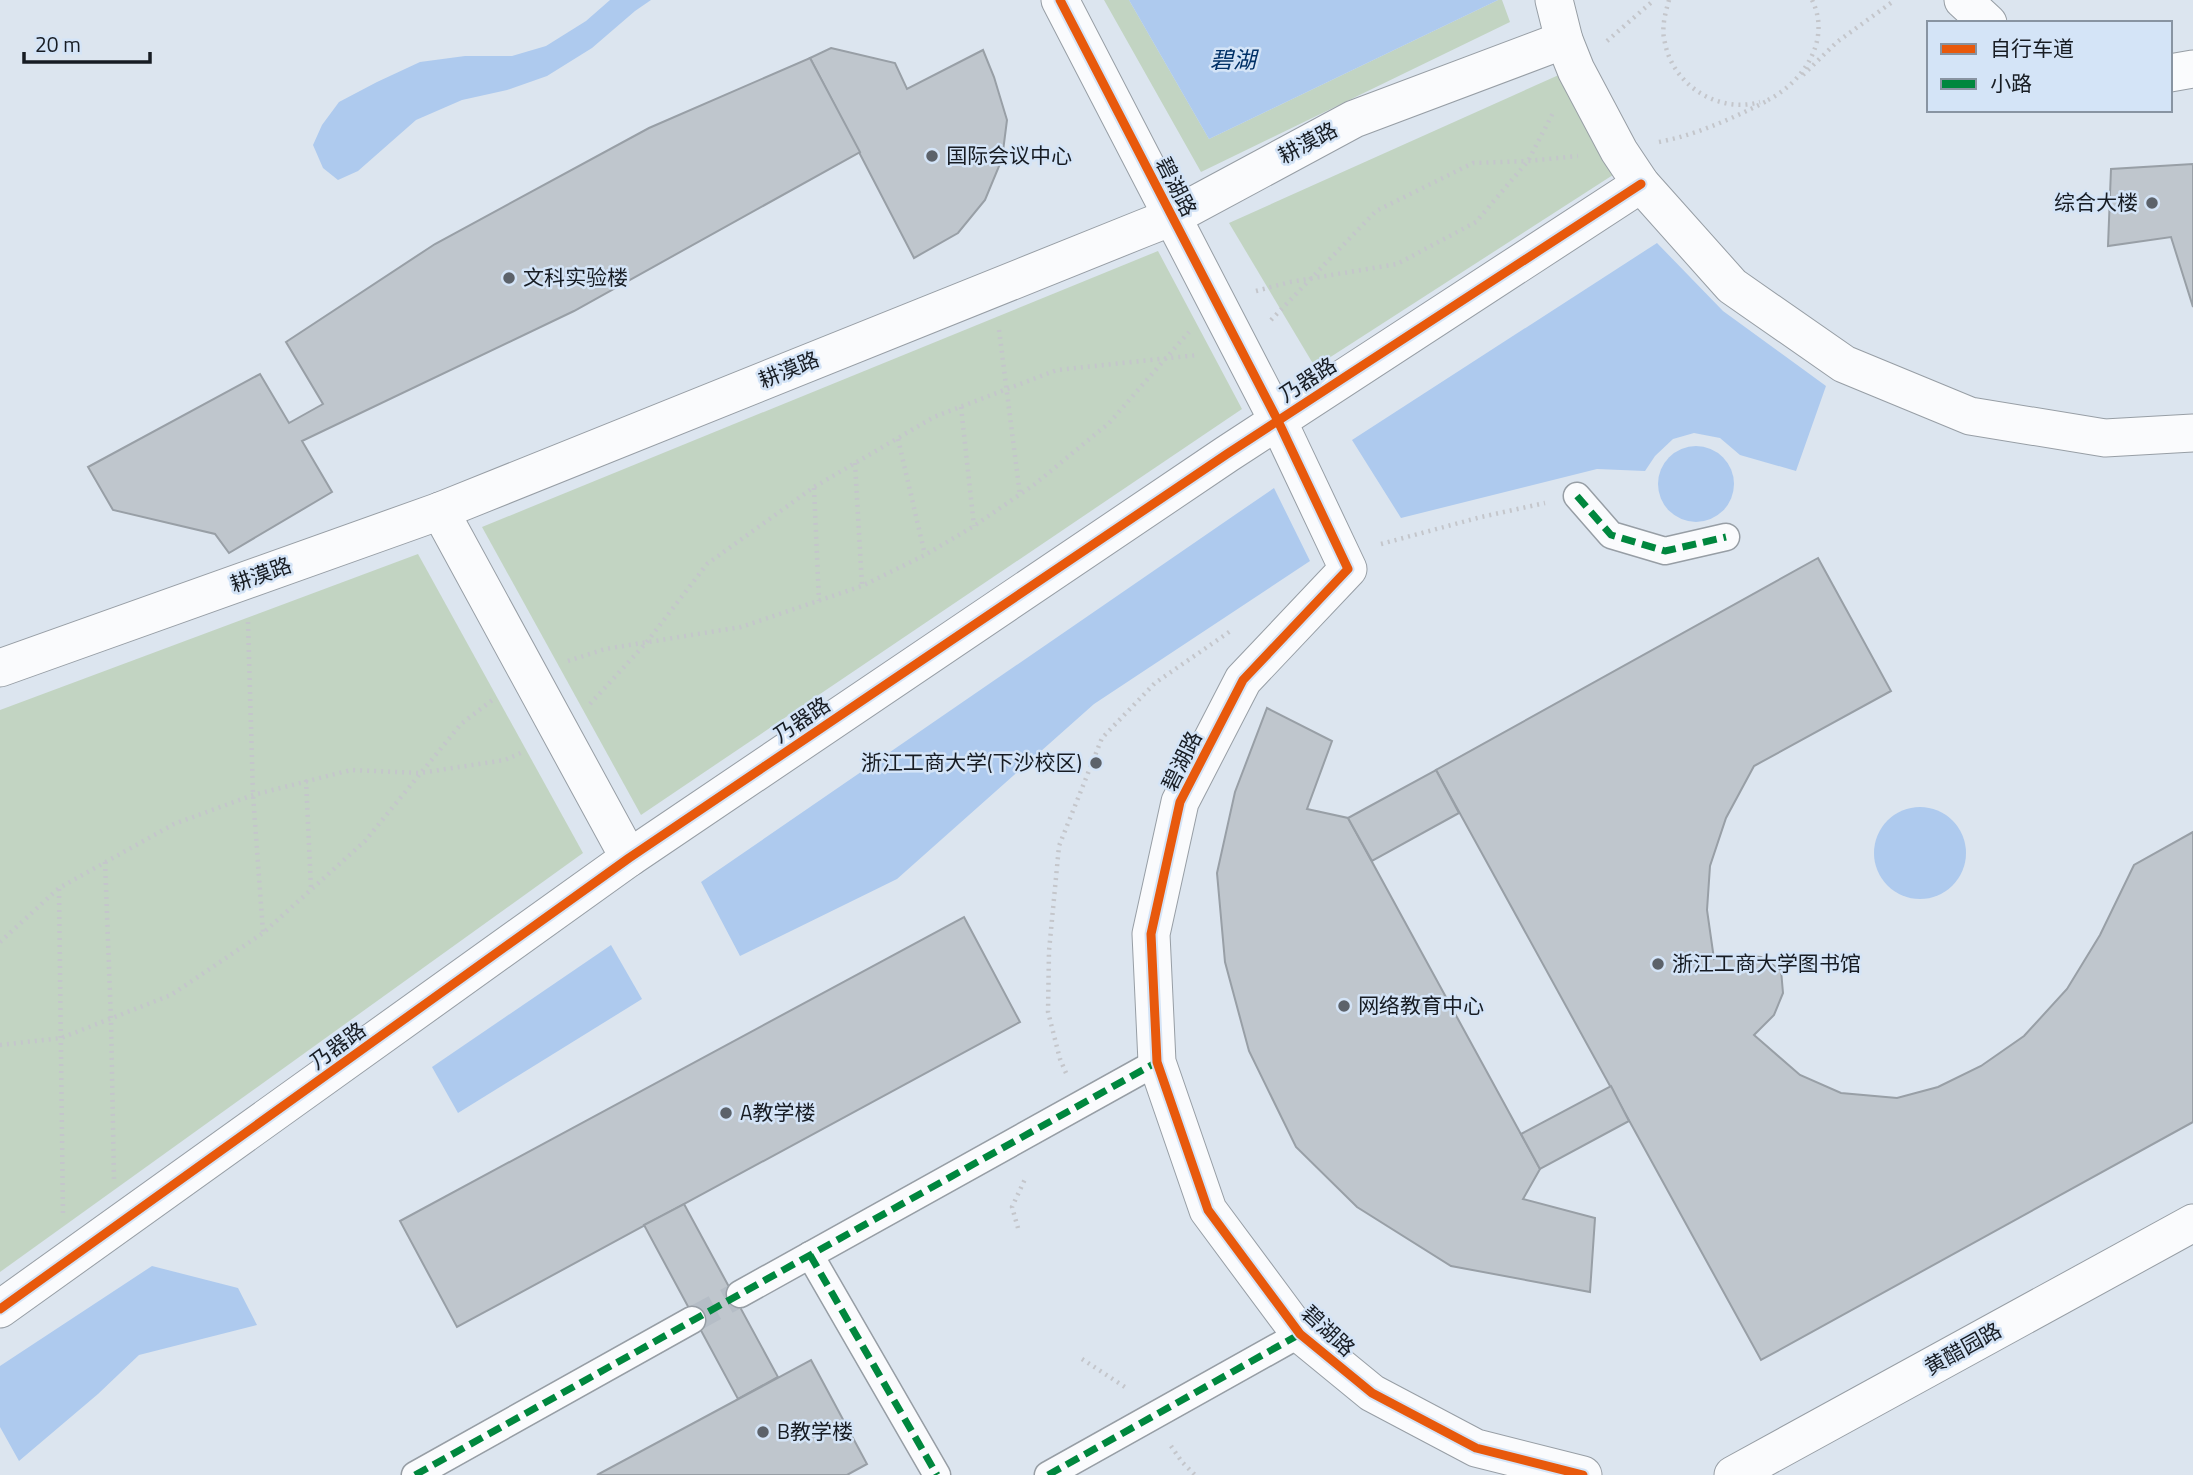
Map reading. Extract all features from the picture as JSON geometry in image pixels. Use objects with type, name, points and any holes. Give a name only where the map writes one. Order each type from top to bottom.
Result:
[{"type":"street","name":"碧湖路","points":[[1060,0],[1278,421],[1348,569],[1242,680],[1180,802],[1151,934],[1157,1062],[1208,1210],[1300,1334],[1371,1393],[1476,1448],[1583,1475]]},
{"type":"street","points":[[1554,0],[1570,55],[1619,151],[1641,184],[1732,286],[1844,364],[1970,416],[2105,438],[2193,433]]},
{"type":"street","points":[[1963,0],[1986,21]]},
{"type":"street","name":"耕漠路","points":[[0,668],[440,511],[1172,217],[1354,119],[1570,55]]},
{"type":"street","points":[[2172,74],[2193,69]]},
{"type":"street","name":"乃器路","points":[[0,1309],[629,858],[1278,421],[1641,184]]},
{"type":"street","points":[[1577,496],[1611,535],[1665,551],[1726,537]]},
{"type":"street","points":[[440,511],[629,858]]},
{"type":"street","points":[[740,1294],[1157,1062]]},
{"type":"street","name":"黄醋园路","points":[[1733,1475],[2193,1223]]},
{"type":"street","points":[[810,1255],[937,1475]]},
{"type":"street","points":[[415,1475],[692,1320]]},
{"type":"street","points":[[1048,1475],[1300,1334]]},
{"type":"path","points":[[0,1045],[61,1038],[171,995],[263,933],[365,841],[461,724],[528,674],[605,649],[741,627],[862,586],[925,555],[974,526],[1020,495],[1110,423],[1215,303],[1314,277],[1396,264],[1476,222],[1528,161],[1570,55],[1654,0]]},
{"type":"path","points":[[1669,0],[1664,17],[1664,41],[1672,64],[1685,83],[1705,97],[1727,104],[1751,105],[1769,100]]},
{"type":"path","points":[[1798,79],[1812,57],[1818,32],[1812,0]]},
{"type":"path","points":[[0,942],[59,888],[174,824],[253,795],[306,780],[351,770],[420,774],[505,760],[562,734],[646,643],[707,564],[814,487],[934,417],[1057,370],[1240,350],[1376,211],[1473,163],[1528,161],[1619,151],[1690,135],[1729,120],[1785,91],[1837,43],[1895,0]]},
{"type":"path","points":[[994,288],[1020,495]]},
{"type":"path","points":[[961,407],[974,526]]},
{"type":"path","points":[[898,439],[925,555]]},
{"type":"path","points":[[855,463],[862,586]]},
{"type":"path","points":[[814,487],[819,601]]},
{"type":"path","points":[[247,580],[253,795],[263,933]]},
{"type":"path","points":[[306,780],[311,889]]},
{"type":"path","points":[[105,862],[111,1018],[114,1228]]},
{"type":"path","points":[[59,888],[64,1264]]},
{"type":"green space","points":[[1104,0],[1129,0],[1209,139],[1498,0],[1502,0],[1510,22],[1201,172]]},
{"type":"green space","points":[[1561,74],[1616,173],[1315,367],[1229,223]]},
{"type":"green space","points":[[1158,251],[1242,409],[641,815],[482,527]]},
{"type":"green space","points":[[418,554],[583,853],[0,1272],[0,710]]},
{"type":"water","points":[[610,0],[651,0],[592,48],[547,76],[507,90],[462,100],[416,120],[358,171],[338,180],[323,168],[313,145],[322,125],[339,102],[420,62],[465,56],[512,56],[546,46],[586,21]]},
{"type":"water","name":"碧湖","points":[[1129,0],[1498,0],[1209,139]]},
{"type":"water","points":[[1657,243],[1723,311],[1826,386],[1796,471],[1740,455],[1720,438],[1694,433],[1673,439],[1655,456],[1645,471],[1597,469],[1401,518],[1352,440]]},
{"type":"water","points":[[1689,446],[1703,446],[1717,452],[1728,463],[1734,484],[1731,499],[1723,511],[1703,522],[1689,522],[1675,516],[1664,505],[1658,491],[1658,477],[1664,463],[1675,452]]},
{"type":"water","points":[[1274,488],[1310,561],[1094,704],[897,879],[740,956],[701,882]]},
{"type":"water","points":[[1920,807],[1938,811],[1952,821],[1962,835],[1966,853],[1962,871],[1952,885],[1938,895],[1920,899],[1902,895],[1888,885],[1878,871],[1874,853],[1878,835],[1888,821],[1902,811]]},
{"type":"water","points":[[611,945],[642,999],[458,1113],[432,1067]]},
{"type":"water","points":[[152,1266],[238,1288],[257,1325],[139,1355],[19,1461],[0,1427],[0,1366]]},
{"type":"building","name":"国际会议中心","points":[[831,48],[895,63],[907,89],[983,50],[994,77],[1007,120],[1002,159],[985,200],[958,233],[914,258],[810,58]]},
{"type":"building","name":"文科实验楼","points":[[810,58],[860,152],[574,311],[302,441],[332,492],[229,553],[215,534],[113,510],[88,467],[260,374],[289,423],[323,404],[286,342],[435,244],[649,128]]},
{"type":"building","name":"综合大楼","points":[[2193,164],[2193,307],[2171,237],[2108,246],[2111,169]]},
{"type":"building","name":"浙江工商大学图书馆","points":[[1818,558],[1891,691],[1754,766],[1726,818],[1710,866],[1707,910],[1714,959],[1738,955],[1761,957],[1781,970],[1783,993],[1774,1015],[1754,1035],[1800,1075],[1841,1093],[1897,1098],[1938,1087],[1981,1066],[2024,1036],[2067,989],[2100,935],[2134,865],[2193,832],[2193,1122],[1761,1360],[1436,770]]},
{"type":"building","name":"网络教育中心","points":[[1267,708],[1332,741],[1307,809],[1348,818],[1540,1169],[1523,1199],[1595,1218],[1590,1292],[1451,1266],[1357,1207],[1296,1147],[1249,1051],[1225,962],[1217,873],[1235,792]]},
{"type":"building","points":[[1436,770],[1459,813],[1372,861],[1348,818]]},
{"type":"building","name":"A教学楼","points":[[964,917],[1020,1022],[457,1327],[400,1221]]},
{"type":"building","points":[[1611,1086],[1629,1121],[1540,1169],[1521,1134]]},
{"type":"building","points":[[684,1204],[778,1377],[738,1399],[644,1225]]},
{"type":"building","name":"B教学楼","points":[[811,1360],[867,1464],[847,1475],[597,1475]]},
{"type":"tunnel","points":[[692,1320],[740,1294]]},
{"type":"marked path","points":[[1577,496],[1611,535],[1665,551],[1726,537]]},
{"type":"marked path","points":[[415,1475],[1157,1062]]},
{"type":"marked path","points":[[810,1255],[937,1475]]},
{"type":"marked path","points":[[1048,1475],[1300,1334]]},
{"type":"cycle path","points":[[1060,0],[1278,421],[1348,569],[1243,680],[1180,802],[1151,934],[1157,1062],[1208,1210],[1300,1334],[1372,1393],[1476,1448],[1583,1475]]},
{"type":"cycle path","points":[[0,1309],[629,858],[1227,454],[1641,184]]},
{"type":"place","name":"国际会议中心","points":[[932,156]]},
{"type":"place","name":"综合大楼","points":[[2152,203]]},
{"type":"place","name":"文科实验楼","points":[[509,278]]},
{"type":"place","name":"浙江工商大学(下沙校区)","points":[[1096,763]]},
{"type":"place","name":"浙江工商大学图书馆","points":[[1658,964]]},
{"type":"place","name":"网络教育中心","points":[[1344,1006]]},
{"type":"place","name":"A教学楼","points":[[726,1113]]},
{"type":"place","name":"B教学楼","points":[[763,1432]]}]
